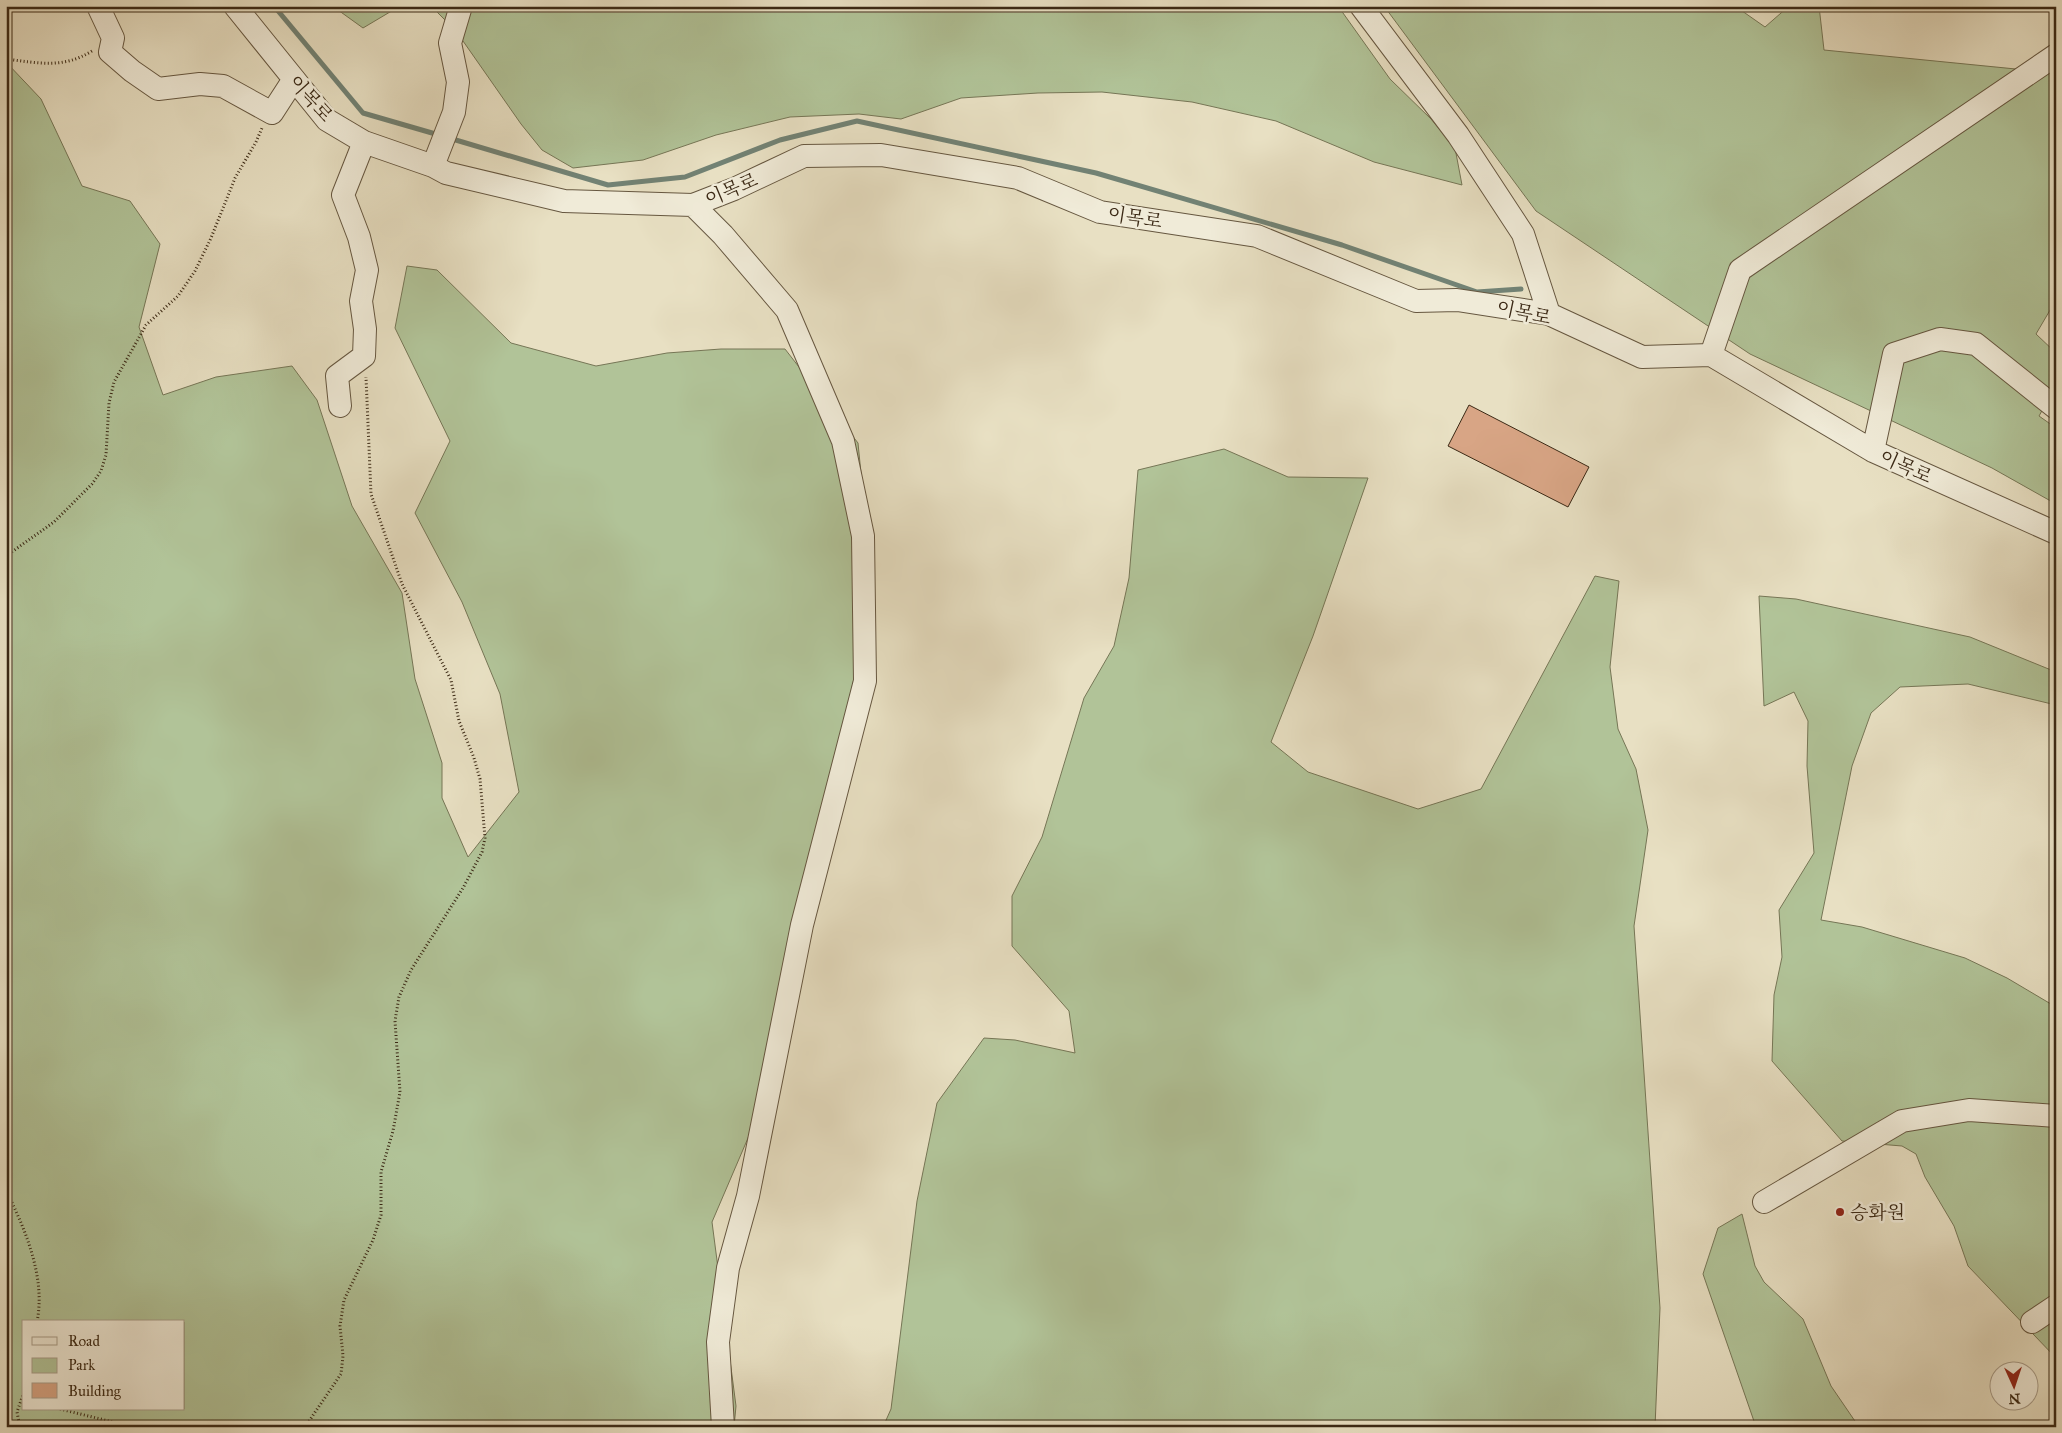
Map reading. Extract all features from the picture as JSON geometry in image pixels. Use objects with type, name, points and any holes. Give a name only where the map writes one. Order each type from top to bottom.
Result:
[{"type":"street","name":"이목로","points":[[235,6],[327,120],[364,142],[434,166],[446,172],[564,201],[693,205],[734,189],[804,156],[881,155],[1018,178],[1100,212],[1257,236],[1416,301],[1457,300],[1549,314],[1642,357],[1711,355],[1873,451],[2056,533]]},
{"type":"street","points":[[434,166],[454,112],[458,82],[450,43],[461,6]]},
{"type":"street","points":[[1361,6],[1458,134],[1523,234],[1549,314]]},
{"type":"street","points":[[102,15],[113,38],[110,52],[132,71],[158,89],[200,84],[223,86],[272,113],[294,79]]},
{"type":"street","points":[[1711,355],[1740,270],[2056,55]]},
{"type":"street","points":[[340,406],[337,376],[364,356],[365,328],[361,301],[367,270],[359,237],[343,195],[364,142]]},
{"type":"street","points":[[693,205],[722,235],[787,310],[843,441],[863,536],[864,681],[802,925],[748,1196],[728,1268],[718,1342],[723,1427]]},
{"type":"street","points":[[1873,451],[1894,354],[1940,339],[1976,344],[2056,408]]},
{"type":"street","points":[[1764,1202],[1902,1122],[1969,1110],[2056,1116]]},
{"type":"street","points":[[2032,1322],[2056,1306]]},
{"type":"path","points":[[6,58],[41,64],[74,61],[92,52],[100,43],[102,15]]},
{"type":"path","points":[[6,556],[54,522],[92,484],[101,471],[106,455],[110,403],[114,382],[146,325],[178,296],[195,271],[211,238],[235,178],[272,113]]},
{"type":"path","points":[[305,1427],[341,1374],[343,1356],[340,1326],[344,1300],[373,1240],[381,1215],[381,1172],[393,1131],[400,1092],[395,1021],[399,998],[411,970],[463,888],[482,852],[485,838],[480,779],[474,758],[458,721],[450,680],[402,584],[371,494],[364,356]]},
{"type":"path","points":[[6,1190],[24,1227],[31,1251],[37,1284],[37,1320]]},
{"type":"path","points":[[20,1427],[17,1412],[22,1405]]},
{"type":"path","points":[[64,1410],[133,1427]]},
{"type":"green space","points":[[336,6],[400,6],[363,28],[338,10]]},
{"type":"green space","points":[[431,6],[1338,6],[1390,79],[1431,119],[1455,148],[1462,185],[1374,162],[1276,121],[1192,102],[1102,92],[1038,93],[961,98],[901,119],[859,114],[790,117],[716,135],[643,160],[573,168],[542,150],[521,124],[456,31]]},
{"type":"green space","points":[[1384,6],[1735,6],[1765,27],[1789,6],[1819,6],[1824,50],[2056,73],[2056,300],[2036,334],[2056,353],[2056,394],[2052,393],[2039,416],[2056,428],[2056,504],[1992,468],[1750,354],[1536,211]]},
{"type":"green space","points":[[6,62],[41,99],[82,186],[130,201],[160,244],[139,327],[163,395],[216,377],[292,366],[317,400],[352,506],[402,593],[415,679],[442,763],[442,798],[468,857],[519,792],[500,694],[462,602],[415,513],[450,441],[395,328],[407,266],[437,270],[511,343],[596,366],[667,353],[721,349],[785,349],[858,443],[873,595],[751,1131],[712,1222],[736,1406],[734,1427],[6,1427]]},
{"type":"green space","points":[[1224,449],[1288,477],[1368,478],[1313,636],[1271,742],[1308,772],[1418,809],[1481,789],[1595,576],[1619,581],[1610,667],[1618,729],[1636,769],[1648,830],[1634,926],[1660,1308],[1655,1427],[883,1427],[891,1409],[917,1201],[937,1103],[984,1038],[1015,1040],[1075,1053],[1069,1011],[1012,946],[1012,896],[1042,837],[1084,698],[1114,646],[1129,578],[1138,470]]},
{"type":"green space","points":[[1759,596],[1796,599],[1970,637],[2056,672],[2056,705],[1968,684],[1900,687],[1871,713],[1852,766],[1821,920],[1862,927],[1965,958],[2007,978],[2056,1007],[2056,1358],[1968,1266],[1954,1226],[1925,1177],[1916,1154],[1902,1146],[1842,1141],[1772,1061],[1774,995],[1782,957],[1779,910],[1814,853],[1807,766],[1808,721],[1794,692],[1764,706]]},
{"type":"green space","points":[[1742,1214],[1755,1266],[1764,1282],[1803,1319],[1831,1386],[1859,1427],[1756,1427],[1703,1274],[1718,1228]]},
{"type":"building","points":[[1469,405],[1589,467],[1568,507],[1448,446]]},
{"type":"waterway","points":[[274,6],[363,113],[439,135]]},
{"type":"waterway","points":[[449,138],[608,185],[685,177],[780,140],[857,121],[1096,173],[1342,245],[1477,292],[1521,289]]},
{"type":"place","name":"승화원","points":[[1840,1212]]}]
